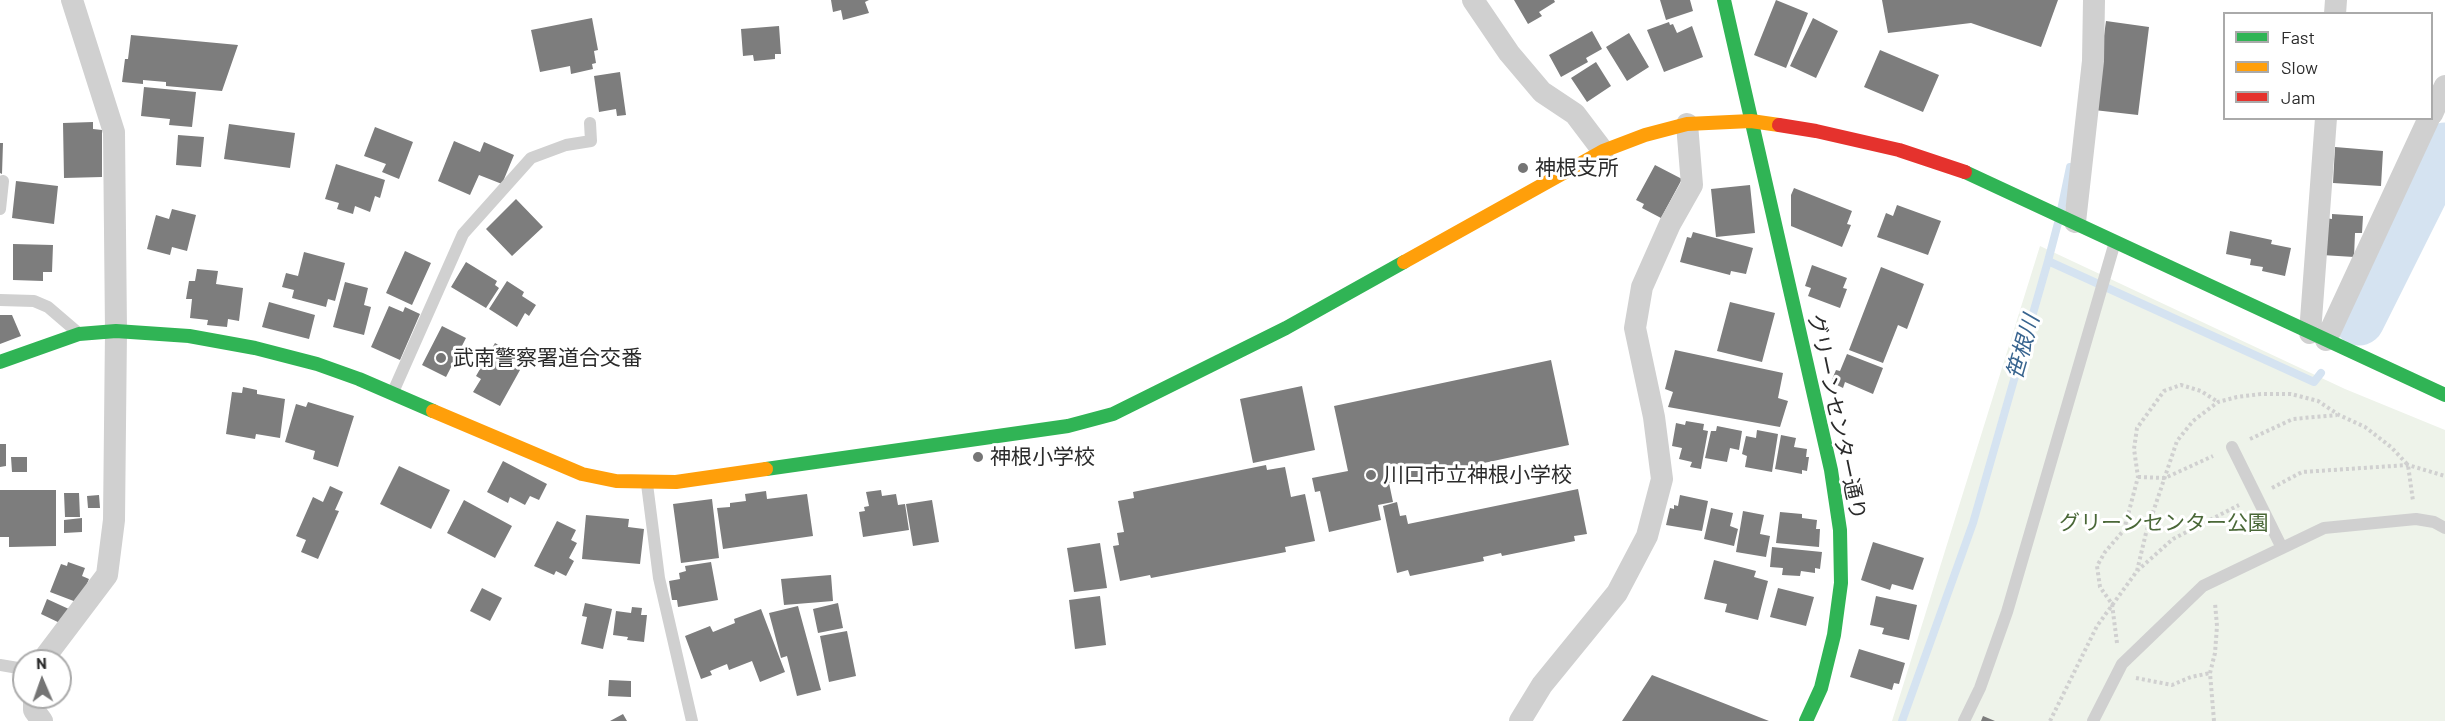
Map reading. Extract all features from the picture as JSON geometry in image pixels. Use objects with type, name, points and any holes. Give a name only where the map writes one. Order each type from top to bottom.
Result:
[{"type":"street","points":[[51,649],[107,575],[114,520],[116,331],[114,132],[72,0]]},
{"type":"street","points":[[1473,0],[1509,53],[1542,92],[1575,114],[1603,151]]},
{"type":"street","name":"グリーンセンター通り","points":[[1724,0],[1831,470],[1840,530],[1841,583],[1834,635],[1821,688],[1806,721]]},
{"type":"street","points":[[2075,222],[2093,61],[2094,0]]},
{"type":"street","points":[[2433,112],[2445,86]]},
{"type":"street","points":[[2318,337],[2326,120]]},
{"type":"street","points":[[2318,337],[2428,120]]},
{"type":"street","points":[[0,362],[79,334],[116,331],[189,336],[255,348],[317,364],[392,393],[582,474],[616,481],[676,482],[1068,426],[1113,414],[1286,328],[1603,151],[1645,135],[1687,124],[1750,121],[1816,131],[1899,150],[1966,172],[2445,395]]},
{"type":"street","points":[[1520,721],[1542,685],[1617,593],[1647,536],[1662,479],[1654,417],[1635,328],[1642,287],[1670,224],[1692,185],[1687,124]]},
{"type":"lane","points":[[392,393],[463,234],[531,158],[566,145],[591,141],[590,123]]},
{"type":"lane","points":[[0,209],[3,181]]},
{"type":"lane","points":[[1964,721],[1980,688],[2007,612],[2115,240]]},
{"type":"lane","points":[[0,300],[18,299],[48,307],[79,334]]},
{"type":"lane","points":[[2232,447],[2282,548]]},
{"type":"lane","points":[[647,483],[659,578],[692,721]]},
{"type":"lane","points":[[2093,721],[2120,668],[2203,586],[2324,528],[2415,519],[2434,522],[2445,528]]},
{"type":"path","points":[[2210,673],[2191,677],[2172,685],[2147,681],[2120,668],[2112,604],[2100,586],[2097,566],[2105,552],[2124,530],[2138,477],[2134,449],[2137,428],[2164,392],[2181,385],[2201,391],[2218,402]]},
{"type":"path","points":[[2137,571],[2146,533],[2177,441],[2193,421],[2218,402],[2261,394],[2291,394],[2318,400],[2339,415],[2365,427],[2391,447],[2408,465],[2415,519]]},
{"type":"path","points":[[2050,721],[2076,667],[2112,604],[2137,571],[2173,539],[2302,472],[2408,465],[2445,476]]},
{"type":"path","points":[[2203,586],[2214,599],[2217,627],[2216,653],[2210,673],[2214,721]]},
{"type":"green space","name":"グリーンセンター公園","points":[[2040,246],[2345,389],[2445,430],[2445,721],[1892,721]]},
{"type":"building","points":[[831,0],[869,0],[865,2],[869,13],[843,20],[841,10],[833,12]]},
{"type":"building","points":[[1514,0],[1554,0],[1555,2],[1539,12],[1542,16],[1528,24]]},
{"type":"building","points":[[1660,0],[1690,0],[1693,11],[1666,20]]},
{"type":"building","points":[[1776,0],[1808,13],[1786,68],[1754,55]]},
{"type":"building","points":[[1882,0],[2058,0],[2041,47],[1971,23],[1888,33]]},
{"type":"building","points":[[592,18],[598,50],[594,51],[596,63],[592,64],[593,69],[571,74],[570,66],[540,72],[531,30]]},
{"type":"building","points":[[1813,18],[1838,31],[1816,78],[1790,66]]},
{"type":"building","points":[[2106,21],[2149,27],[2138,115],[2094,110]]},
{"type":"building","points":[[1669,22],[1670,25],[1673,24],[1677,33],[1692,26],[1703,57],[1664,72],[1647,30]]},
{"type":"building","points":[[779,26],[781,54],[775,54],[775,59],[754,61],[753,55],[743,56],[741,29]]},
{"type":"building","points":[[1592,31],[1602,49],[1586,58],[1588,62],[1561,77],[1549,55]]},
{"type":"building","points":[[1629,33],[1649,67],[1627,81],[1606,47]]},
{"type":"building","points":[[131,35],[238,45],[222,91],[166,86],[166,82],[143,80],[143,84],[122,82]]},
{"type":"building","points":[[1880,50],[1939,75],[1923,112],[1864,87]]},
{"type":"building","points":[[1596,62],[1611,86],[1587,102],[1571,78]]},
{"type":"building","points":[[620,72],[626,115],[617,116],[616,109],[599,112],[594,76]]},
{"type":"building","points":[[144,87],[196,92],[192,127],[169,125],[170,119],[141,116]]},
{"type":"building","points":[[93,122],[93,129],[102,130],[102,177],[64,178],[63,123]]},
{"type":"building","points":[[229,124],[295,133],[290,168],[224,159]]},
{"type":"building","points":[[375,127],[413,142],[399,179],[382,172],[386,164],[364,156]]},
{"type":"building","points":[[178,135],[204,137],[201,167],[176,165]]},
{"type":"building","points":[[454,141],[480,152],[484,142],[514,155],[502,184],[479,175],[470,195],[438,181]]},
{"type":"building","points":[[0,143],[3,143],[2,174],[0,173]]},
{"type":"building","points":[[2335,147],[2383,151],[2381,186],[2333,183]]},
{"type":"building","points":[[336,164],[385,180],[380,198],[375,196],[370,212],[355,206],[353,214],[337,209],[339,203],[325,199]]},
{"type":"building","points":[[1655,165],[1682,179],[1661,218],[1642,208],[1644,204],[1636,200]]},
{"type":"building","points":[[16,181],[58,186],[54,224],[12,218]]},
{"type":"building","points":[[1750,185],[1755,233],[1716,237],[1711,189]]},
{"type":"building","points":[[1794,188],[1852,211],[1847,224],[1851,225],[1842,247],[1791,226],[1791,195]]},
{"type":"building","points":[[516,199],[543,227],[512,256],[486,229]]},
{"type":"building","points":[[1897,205],[1941,221],[1928,255],[1877,237],[1886,213],[1893,216]]},
{"type":"building","points":[[172,209],[196,215],[187,251],[172,247],[170,255],[147,249],[156,215],[169,219]]},
{"type":"building","points":[[2332,214],[2363,216],[2362,233],[2355,233],[2354,257],[2322,255],[2325,218],[2332,219]]},
{"type":"building","points":[[2230,231],[2272,240],[2271,244],[2291,248],[2285,276],[2262,271],[2263,267],[2250,265],[2251,259],[2226,254]]},
{"type":"building","points":[[1693,232],[1753,248],[1746,274],[1731,271],[1730,275],[1680,262],[1687,237],[1691,238]]},
{"type":"building","points":[[13,244],[53,245],[52,272],[43,272],[43,281],[13,280]]},
{"type":"building","points":[[405,251],[431,263],[412,305],[386,293]]},
{"type":"building","points":[[304,252],[345,263],[335,301],[328,299],[326,307],[292,298],[294,290],[282,287],[286,273],[298,276]]},
{"type":"building","points":[[466,262],[497,281],[495,285],[499,288],[486,308],[451,287]]},
{"type":"building","points":[[1812,265],[1847,278],[1843,288],[1847,289],[1840,308],[1808,296],[1811,288],[1805,286]]},
{"type":"building","points":[[1881,267],[1924,284],[1907,329],[1898,325],[1883,363],[1849,350]]},
{"type":"building","points":[[197,269],[218,271],[216,284],[243,288],[239,321],[228,319],[227,327],[207,325],[208,320],[190,318],[192,299],[186,299],[189,281],[195,281]]},
{"type":"building","points":[[507,281],[524,292],[522,296],[536,305],[529,316],[525,313],[517,327],[489,309]]},
{"type":"building","points":[[345,282],[368,288],[364,305],[371,307],[364,335],[333,327]]},
{"type":"building","points":[[269,302],[315,315],[309,339],[262,327]]},
{"type":"building","points":[[1730,302],[1775,313],[1762,362],[1717,351]]},
{"type":"building","points":[[389,306],[403,312],[405,307],[420,314],[400,360],[371,347]]},
{"type":"building","points":[[0,315],[12,315],[21,336],[0,344]]},
{"type":"building","points":[[442,326],[466,338],[446,377],[422,365]]},
{"type":"building","points":[[495,343],[518,356],[513,366],[520,370],[500,406],[473,392],[481,379],[476,376]]},
{"type":"building","points":[[1675,350],[1783,373],[1778,398],[1788,401],[1780,427],[1668,407],[1673,392],[1665,389]]},
{"type":"building","points":[[1847,354],[1883,368],[1873,394],[1845,382],[1843,388],[1831,382],[1836,370],[1840,371]]},
{"type":"building","points":[[1551,360],[1569,445],[1389,483],[1393,502],[1378,505],[1381,520],[1329,532],[1320,491],[1315,492],[1312,478],[1348,471],[1334,406]]},
{"type":"building","points":[[1302,386],[1315,450],[1253,463],[1240,399]]},
{"type":"building","points":[[243,387],[257,390],[257,394],[285,399],[280,438],[256,434],[255,439],[226,434],[232,392],[242,393]]},
{"type":"building","points":[[308,402],[354,416],[338,467],[313,459],[315,451],[285,442],[296,404],[306,407]]},
{"type":"building","points":[[1686,421],[1704,424],[1703,430],[1708,431],[1701,469],[1690,467],[1692,462],[1679,459],[1682,448],[1672,446],[1676,423],[1685,425]]},
{"type":"building","points":[[1717,426],[1742,431],[1739,450],[1730,448],[1727,462],[1705,458],[1711,431],[1716,431]]},
{"type":"building","points":[[1757,430],[1778,434],[1772,472],[1745,467],[1747,456],[1742,454],[1746,436],[1756,438]]},
{"type":"building","points":[[1781,435],[1796,438],[1794,447],[1807,449],[1806,457],[1809,457],[1807,471],[1802,470],[1802,474],[1775,469]]},
{"type":"building","points":[[0,444],[6,444],[6,466],[0,467]]},
{"type":"building","points":[[11,457],[27,457],[27,472],[12,472]]},
{"type":"building","points":[[503,461],[547,484],[539,500],[530,496],[525,505],[510,497],[508,503],[487,492]]},
{"type":"building","points":[[1266,465],[1267,470],[1285,467],[1291,497],[1305,494],[1315,541],[1285,547],[1286,552],[1151,578],[1150,575],[1120,581],[1113,546],[1119,545],[1117,533],[1124,532],[1118,501],[1134,498],[1133,492]]},
{"type":"building","points":[[399,466],[450,490],[431,529],[380,504]]},
{"type":"building","points":[[330,486],[343,492],[335,510],[339,511],[318,559],[301,552],[306,540],[296,536],[313,497],[323,502]]},
{"type":"building","points":[[1578,489],[1587,534],[1574,536],[1575,541],[1502,556],[1501,553],[1483,557],[1484,561],[1410,576],[1408,570],[1397,573],[1383,506],[1397,502],[1400,516],[1406,515],[1408,524]]},
{"type":"building","points":[[0,490],[56,490],[56,546],[9,547],[9,537],[0,537]]},
{"type":"building","points":[[881,490],[882,496],[896,494],[898,505],[905,504],[909,530],[863,537],[859,512],[865,511],[864,507],[869,506],[866,492]]},
{"type":"building","points":[[766,491],[767,499],[807,494],[813,536],[723,549],[717,508],[730,507],[730,503],[746,501],[745,494]]},
{"type":"building","points":[[64,493],[79,493],[80,517],[65,517]]},
{"type":"building","points":[[99,495],[100,508],[88,508],[87,496]]},
{"type":"building","points":[[1680,495],[1708,501],[1702,531],[1666,525],[1670,508],[1674,509],[1674,505],[1678,506]]},
{"type":"building","points":[[712,499],[719,558],[681,563],[673,504]]},
{"type":"building","points":[[464,500],[512,526],[495,558],[447,533]]},
{"type":"building","points":[[932,500],[939,542],[913,546],[906,504]]},
{"type":"building","points":[[1711,508],[1733,513],[1730,526],[1738,529],[1734,546],[1704,539]]},
{"type":"building","points":[[1743,511],[1764,515],[1760,534],[1770,536],[1766,557],[1736,552]]},
{"type":"building","points":[[1780,512],[1802,514],[1802,518],[1817,520],[1816,529],[1820,529],[1819,547],[1776,543]]},
{"type":"building","points":[[586,515],[629,519],[628,527],[644,529],[640,564],[582,559]]},
{"type":"building","points":[[82,518],[82,532],[64,533],[64,520]]},
{"type":"building","points":[[557,521],[576,530],[571,540],[577,543],[569,558],[574,561],[566,576],[556,571],[554,575],[534,566]]},
{"type":"building","points":[[1873,542],[1924,558],[1913,590],[1892,584],[1890,590],[1861,580]]},
{"type":"building","points":[[1100,543],[1107,588],[1074,592],[1067,548]]},
{"type":"building","points":[[1772,547],[1822,552],[1820,569],[1815,568],[1815,573],[1801,571],[1800,576],[1782,575],[1783,568],[1770,567]]},
{"type":"building","points":[[1714,560],[1756,571],[1754,577],[1768,581],[1758,620],[1725,612],[1727,604],[1704,599]]},
{"type":"building","points":[[68,562],[85,568],[82,576],[89,579],[79,603],[50,592],[61,564],[67,566]]},
{"type":"building","points":[[711,562],[718,600],[678,607],[677,600],[672,600],[669,581],[680,579],[679,573],[686,571],[685,566]]},
{"type":"building","points":[[831,575],[833,601],[784,605],[781,579]]},
{"type":"building","points":[[482,588],[502,598],[490,621],[470,611]]},
{"type":"building","points":[[1778,588],[1814,597],[1806,626],[1770,617]]},
{"type":"building","points":[[1100,596],[1106,645],[1075,649],[1069,600]]},
{"type":"building","points":[[1876,596],[1917,605],[1909,640],[1882,634],[1884,628],[1870,625]]},
{"type":"building","points":[[47,599],[71,610],[64,625],[41,614]]},
{"type":"building","points":[[585,603],[612,609],[603,649],[581,644],[587,617],[582,616]]},
{"type":"building","points":[[838,603],[843,628],[818,633],[813,609]]},
{"type":"building","points":[[798,606],[821,690],[797,696],[787,656],[781,658],[769,613]]},
{"type":"building","points":[[632,607],[642,608],[641,615],[647,615],[644,642],[613,635],[616,611],[631,613]]},
{"type":"building","points":[[761,609],[785,672],[760,682],[752,661],[729,670],[727,664],[710,671],[712,675],[701,679],[685,636],[710,626],[713,632],[735,623],[734,619]]},
{"type":"building","points":[[847,631],[856,676],[829,682],[820,636]]},
{"type":"building","points":[[1859,649],[1905,663],[1899,684],[1894,683],[1892,690],[1850,677]]},
{"type":"building","points":[[1652,675],[1769,721],[1622,721]]},
{"type":"building","points":[[609,680],[631,681],[631,697],[608,696]]},
{"type":"building","points":[[623,714],[627,721],[610,721]]},
{"type":"building","points":[[1983,716],[1995,721],[1981,721]]},
{"type":"waterway","name":"笹根川","points":[[2359,320],[2445,148]]},
{"type":"waterway","points":[[2061,210],[2070,167]]},
{"type":"waterway","points":[[2048,261],[2058,223]]},
{"type":"waterway","name":"笹根川","points":[[1902,721],[1973,523],[2048,261],[2314,382],[2321,373]]},
{"type":"traffic: fast","points":[[1724,0],[1831,470],[1840,530],[1841,583],[1834,635],[1821,688],[1806,721]]},
{"type":"traffic: fast","points":[[1965,172],[2445,395]]},
{"type":"traffic: fast","points":[[766,469],[1068,426],[1113,414],[1286,328],[1404,262]]},
{"type":"traffic: fast","points":[[0,362],[79,334],[116,331],[189,336],[255,348],[317,364],[359,379],[433,411]]},
{"type":"traffic: slow","points":[[1404,262],[1603,151],[1645,135],[1687,124],[1751,121],[1779,125]]},
{"type":"traffic: slow","points":[[433,411],[582,474],[616,481],[676,482],[766,469]]},
{"type":"traffic: jam","points":[[1779,125],[1899,150],[1965,172]]},
{"type":"place","name":"神根支所","points":[[1523,168]]},
{"type":"place","name":"武南警察署道合交番","points":[[441,358]]},
{"type":"place","name":"神根小学校","points":[[978,457]]},
{"type":"place","name":"川口市立神根小学校","points":[[1371,475]]}]
